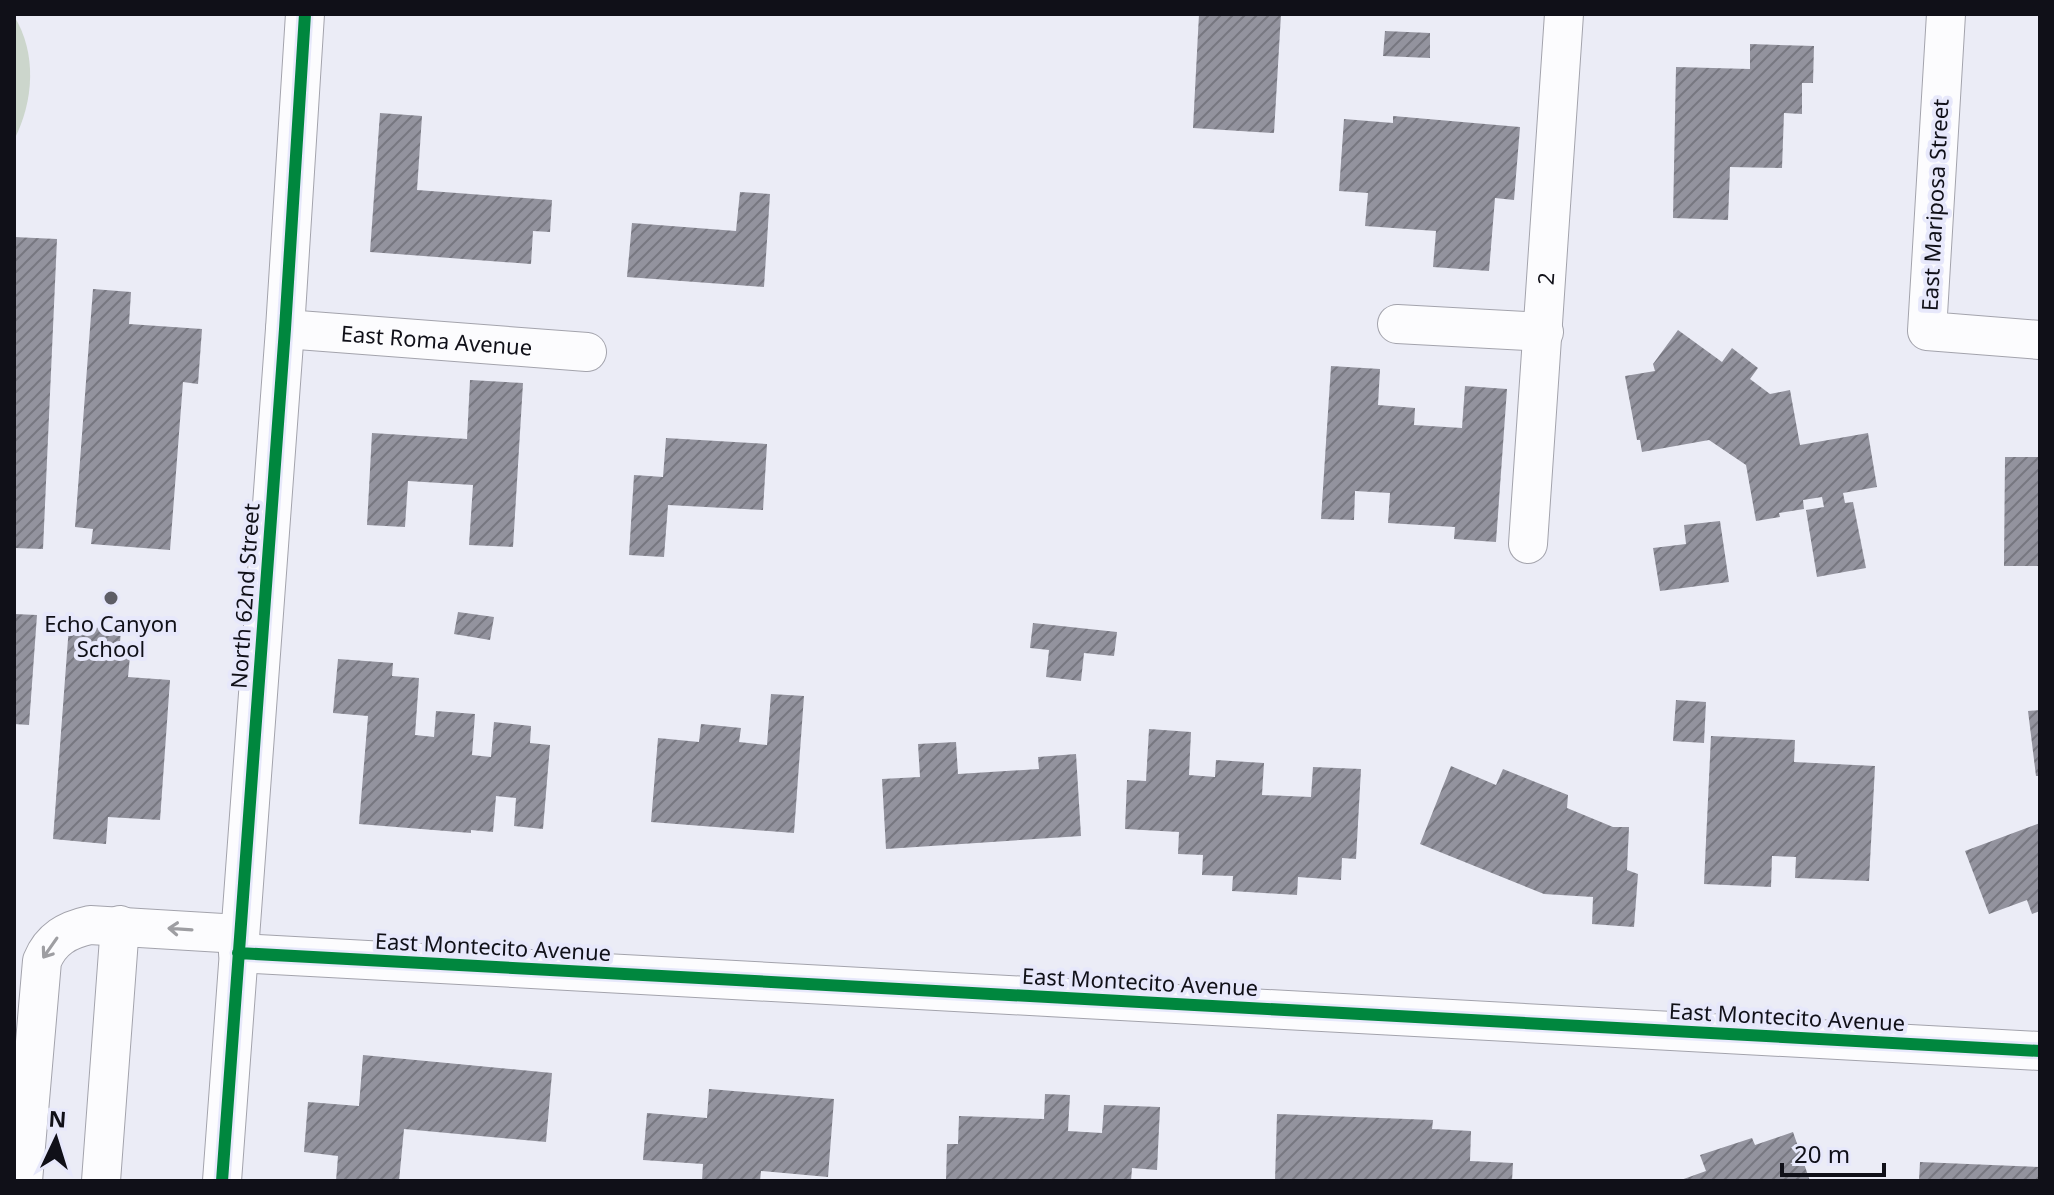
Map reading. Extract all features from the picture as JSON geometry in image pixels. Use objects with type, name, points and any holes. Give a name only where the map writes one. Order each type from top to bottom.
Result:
[{"type":"street","name":"North 62nd Street","points":[[222,1181],[305,14]]},
{"type":"street","name":"2","points":[[1528,544],[1564,14]]},
{"type":"street","name":"East Mariposa Street","points":[[1946,14],[1927,331],[2040,340]]},
{"type":"street","points":[[1397,324],[1544,332]]},
{"type":"street","name":"East Roma Avenue","points":[[285,329],[587,352]]},
{"type":"street","name":"East Montecito Avenue","points":[[23,1181],[42,961],[48,946],[68,932],[90,925],[120,925],[239,944],[2040,1051]]},
{"type":"street","points":[[101,1181],[120,925]]},
{"type":"shaded area","points":[[14,16],[27,46],[30,77],[26,109],[14,140]]},
{"type":"building","points":[[1199,14],[1281,14],[1274,133],[1193,128]]},
{"type":"building","points":[[1385,31],[1430,33],[1430,58],[1383,56]]},
{"type":"building","points":[[1750,44],[1814,46],[1813,83],[1802,83],[1802,114],[1784,113],[1782,168],[1730,167],[1728,220],[1673,218],[1676,67],[1750,69]]},
{"type":"building","points":[[380,113],[422,116],[417,190],[552,200],[550,232],[533,231],[531,264],[370,252]]},
{"type":"building","points":[[1393,116],[1520,127],[1514,200],[1495,198],[1489,271],[1433,267],[1436,231],[1365,226],[1368,193],[1339,191],[1344,119],[1393,123]]},
{"type":"building","points":[[740,192],[770,194],[764,287],[627,277],[632,223],[736,231]]},
{"type":"building","points":[[14,237],[57,239],[43,549],[14,548]]},
{"type":"building","points":[[93,289],[131,292],[129,324],[202,329],[198,384],[183,382],[170,550],[91,544],[93,529],[75,527]]},
{"type":"building","points":[[1678,330],[1722,362],[1732,348],[1758,368],[1750,379],[1770,394],[1790,390],[1800,445],[1868,433],[1877,487],[1843,493],[1845,503],[1853,502],[1866,568],[1817,577],[1806,510],[1824,507],[1822,497],[1803,500],[1804,509],[1756,521],[1746,465],[1709,440],[1642,452],[1625,376],[1655,371],[1653,364]]},
{"type":"building","points":[[1331,366],[1380,369],[1378,405],[1415,408],[1414,425],[1462,428],[1465,386],[1507,389],[1496,542],[1454,539],[1455,527],[1388,523],[1390,493],[1355,491],[1354,520],[1321,519]]},
{"type":"building","points":[[470,380],[523,383],[513,547],[469,545],[473,485],[408,481],[405,527],[367,525],[372,433],[467,439]]},
{"type":"building","points":[[666,438],[767,444],[763,510],[668,505],[664,557],[629,555],[634,475],[663,477]]},
{"type":"building","points":[[2005,457],[2040,457],[2040,566],[2004,566]]},
{"type":"building","points":[[1720,521],[1729,582],[1660,591],[1653,548],[1686,544],[1684,525]]},
{"type":"building","points":[[458,612],[494,617],[490,640],[454,634]]},
{"type":"building","points":[[14,614],[37,615],[29,725],[14,724]]},
{"type":"building","points":[[1033,623],[1117,632],[1114,656],[1084,653],[1081,681],[1046,677],[1049,650],[1030,648]]},
{"type":"building","points":[[69,626],[121,629],[119,656],[130,656],[128,677],[170,680],[160,820],[108,817],[106,844],[53,839]]},
{"type":"building","points":[[338,659],[393,663],[392,676],[419,678],[415,735],[434,737],[436,711],[475,714],[472,755],[491,757],[494,722],[531,726],[530,743],[550,745],[543,829],[514,826],[516,798],[496,796],[493,832],[359,824],[368,716],[333,713]]},
{"type":"building","points":[[771,694],[804,696],[794,833],[651,822],[658,738],[699,742],[701,724],[741,728],[739,742],[767,745]]},
{"type":"building","points":[[1676,700],[1706,702],[1704,743],[1673,741]]},
{"type":"building","points":[[2040,710],[2040,776],[2036,776],[2028,711]]},
{"type":"building","points":[[1149,729],[1191,732],[1189,775],[1215,777],[1216,760],[1264,763],[1262,795],[1311,797],[1313,767],[1361,769],[1356,859],[1342,858],[1341,880],[1298,877],[1297,895],[1232,891],[1233,876],[1202,875],[1203,855],[1178,854],[1179,832],[1125,829],[1127,780],[1146,781]]},
{"type":"building","points":[[1711,736],[1795,740],[1794,762],[1875,766],[1869,881],[1795,878],[1796,857],[1772,856],[1771,887],[1704,884]]},
{"type":"building","points":[[956,742],[958,774],[1039,769],[1038,757],[1076,754],[1081,836],[886,849],[882,779],[920,777],[918,744]]},
{"type":"building","points":[[1451,766],[1496,785],[1503,769],[1568,795],[1567,808],[1613,827],[1629,827],[1627,870],[1638,874],[1634,927],[1592,924],[1593,897],[1544,894],[1420,844]]},
{"type":"building","points":[[2040,823],[2040,911],[2032,914],[2027,900],[1989,914],[1965,851]]},
{"type":"building","points":[[363,1055],[552,1073],[546,1142],[404,1129],[399,1181],[336,1181],[338,1156],[304,1152],[308,1102],[359,1106]]},
{"type":"building","points":[[709,1089],[834,1099],[828,1177],[761,1171],[760,1181],[702,1181],[703,1164],[643,1160],[647,1113],[707,1118]]},
{"type":"building","points":[[1045,1094],[1070,1095],[1068,1131],[1102,1133],[1104,1105],[1160,1107],[1157,1170],[1132,1168],[1131,1181],[946,1181],[947,1144],[958,1144],[959,1116],[1044,1119]]},
{"type":"building","points":[[1277,1114],[1433,1120],[1432,1129],[1471,1131],[1470,1161],[1513,1163],[1512,1181],[1275,1181]]},
{"type":"building","points":[[1793,1132],[1810,1181],[1678,1181],[1706,1171],[1700,1155],[1752,1138],[1755,1145]]},
{"type":"building","points":[[1920,1162],[2040,1167],[2040,1181],[1919,1181]]},
{"type":"cycle path","points":[[222,1181],[305,14]]},
{"type":"cycle path","points":[[238,953],[2040,1051]]},
{"type":"place","name":"Echo Canyon School","points":[[111,598]]}]
